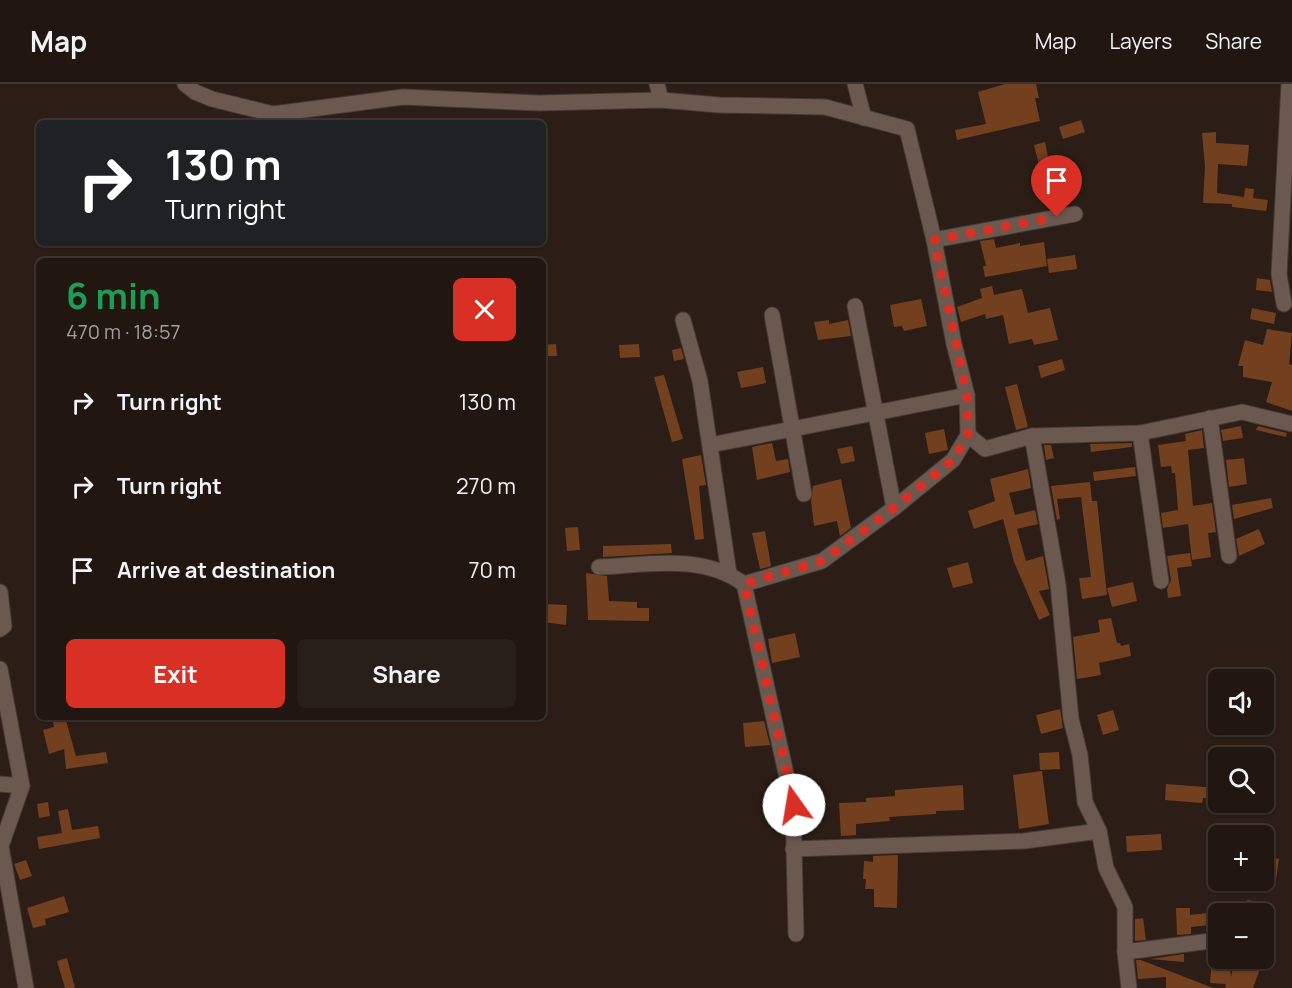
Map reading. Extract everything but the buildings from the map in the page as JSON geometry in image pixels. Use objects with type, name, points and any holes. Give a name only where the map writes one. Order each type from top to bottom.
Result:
[{"type":"street","points":[[185,84],[195,92],[212,99],[273,114],[403,98],[539,103],[661,100],[719,105],[825,107],[907,129],[934,240],[967,395],[968,435],[953,460],[894,508],[822,561],[744,584]]},
{"type":"street","points":[[657,84],[661,100]]},
{"type":"street","points":[[855,84],[864,118]]},
{"type":"street","points":[[1284,304],[1279,274],[1288,84]]},
{"type":"street","points":[[934,240],[1075,214]]},
{"type":"street","points":[[855,306],[894,508]]},
{"type":"street","points":[[772,315],[804,494]]},
{"type":"street","points":[[683,320],[700,381],[729,573]]},
{"type":"street","points":[[710,444],[967,395]]},
{"type":"street","points":[[968,435],[986,449],[1032,436],[1140,432],[1242,412],[1292,424]]},
{"type":"street","points":[[1210,418],[1229,556]]},
{"type":"street","points":[[1140,432],[1161,581]]},
{"type":"street","points":[[1032,436],[1058,584],[1071,719],[1080,755],[1085,802],[1099,831],[1106,868],[1125,907],[1125,952],[1129,988]]},
{"type":"street","points":[[599,567],[690,562],[729,573],[744,584],[794,805],[796,934]]},
{"type":"street","points":[[0,592],[4,626],[0,629]]},
{"type":"street","points":[[0,669],[22,786],[1,846],[26,988]]},
{"type":"street","points":[[0,784],[22,786]]},
{"type":"street","points":[[793,849],[1024,841],[1099,831]]},
{"type":"street","points":[[1125,952],[1208,941]]},
{"type":"route","points":[[794,805],[744,584],[822,561],[894,508],[953,460],[968,435],[967,395],[954,344],[934,240],[1057,217]]}]
